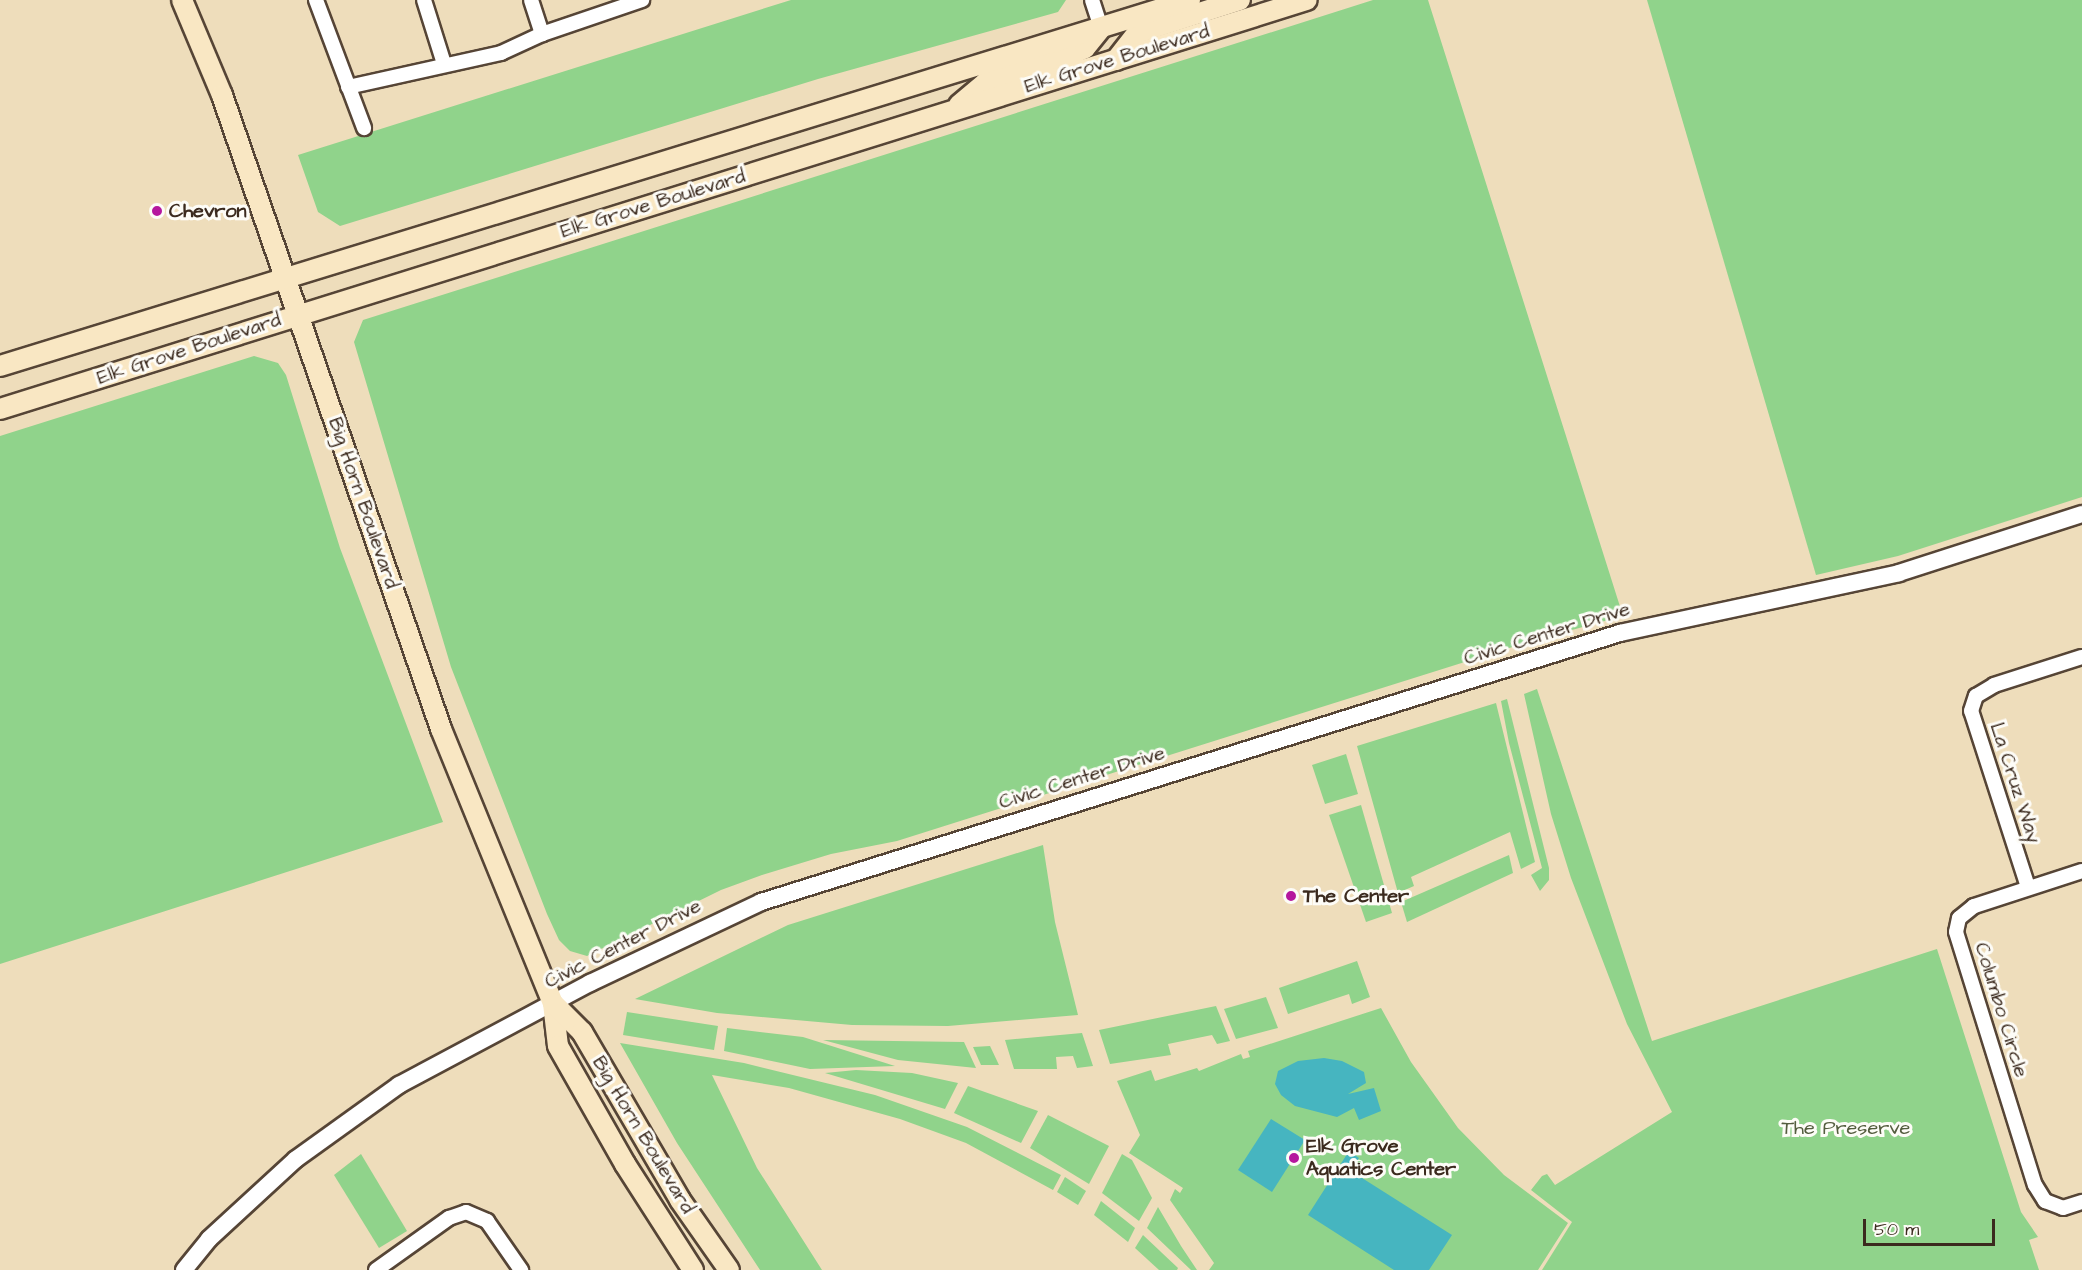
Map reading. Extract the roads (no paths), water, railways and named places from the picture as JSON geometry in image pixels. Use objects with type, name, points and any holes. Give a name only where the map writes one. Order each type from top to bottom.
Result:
[{"type":"main road","name":"Big Horn Boulevard","points":[[182,0],[222,95],[441,729],[553,1003],[558,1046],[693,1270]]},
{"type":"main road","name":"Elk Grove Boulevard","points":[[0,366],[840,105],[1190,0]]},
{"type":"main road","points":[[1116,60],[1137,33],[1240,0]]},
{"type":"main road","name":"Elk Grove Boulevard","points":[[0,409],[1307,0]]},
{"type":"main road","points":[[952,111],[986,82],[1064,58],[1084,48],[1101,28]]},
{"type":"main road","name":"Big Horn Boulevard","points":[[553,1003],[582,1032],[680,1200],[729,1270]]},
{"type":"street","points":[[316,0],[364,128]]},
{"type":"street","points":[[424,0],[444,64]]},
{"type":"street","points":[[531,0],[542,34]]},
{"type":"street","points":[[348,87],[501,53],[542,34],[638,0]]},
{"type":"street","points":[[1092,0],[1101,28]]},
{"type":"street","name":"Civic Center Drive","points":[[184,1270],[209,1239],[346,1120],[399,1085],[673,941],[761,902],[1620,633],[1855,585],[2082,514]]},
{"type":"street","name":"La Cruz Way","points":[[2028,887],[1971,711],[1977,696],[1994,685],[2082,657]]},
{"type":"street","name":"Columbo Circle","points":[[2082,871],[1974,906],[1959,918],[1956,932],[2035,1185],[2045,1201],[2063,1208],[2082,1202]]},
{"type":"street","points":[[376,1270],[449,1218],[466,1212],[487,1221],[521,1270]]},
{"type":"water","points":[[1324,1058],[1342,1061],[1364,1072],[1366,1083],[1348,1094],[1374,1088],[1381,1111],[1359,1120],[1354,1108],[1337,1117],[1295,1106],[1281,1095],[1275,1084],[1278,1071],[1298,1061]]},
{"type":"water","points":[[1271,1119],[1305,1140],[1272,1192],[1238,1170]]},
{"type":"water","points":[[1349,1151],[1359,1158],[1351,1171],[1452,1235],[1429,1270],[1394,1270],[1308,1215]]},
{"type":"place","name":"Chevron","points":[[157,211]]},
{"type":"place","name":"The Center","points":[[1291,896]]},
{"type":"place","name":"Elk Grove Aquatics Center","points":[[1294,1158]]},
{"type":"park label","name":"The Preserve","points":[[1846,1128]]}]
